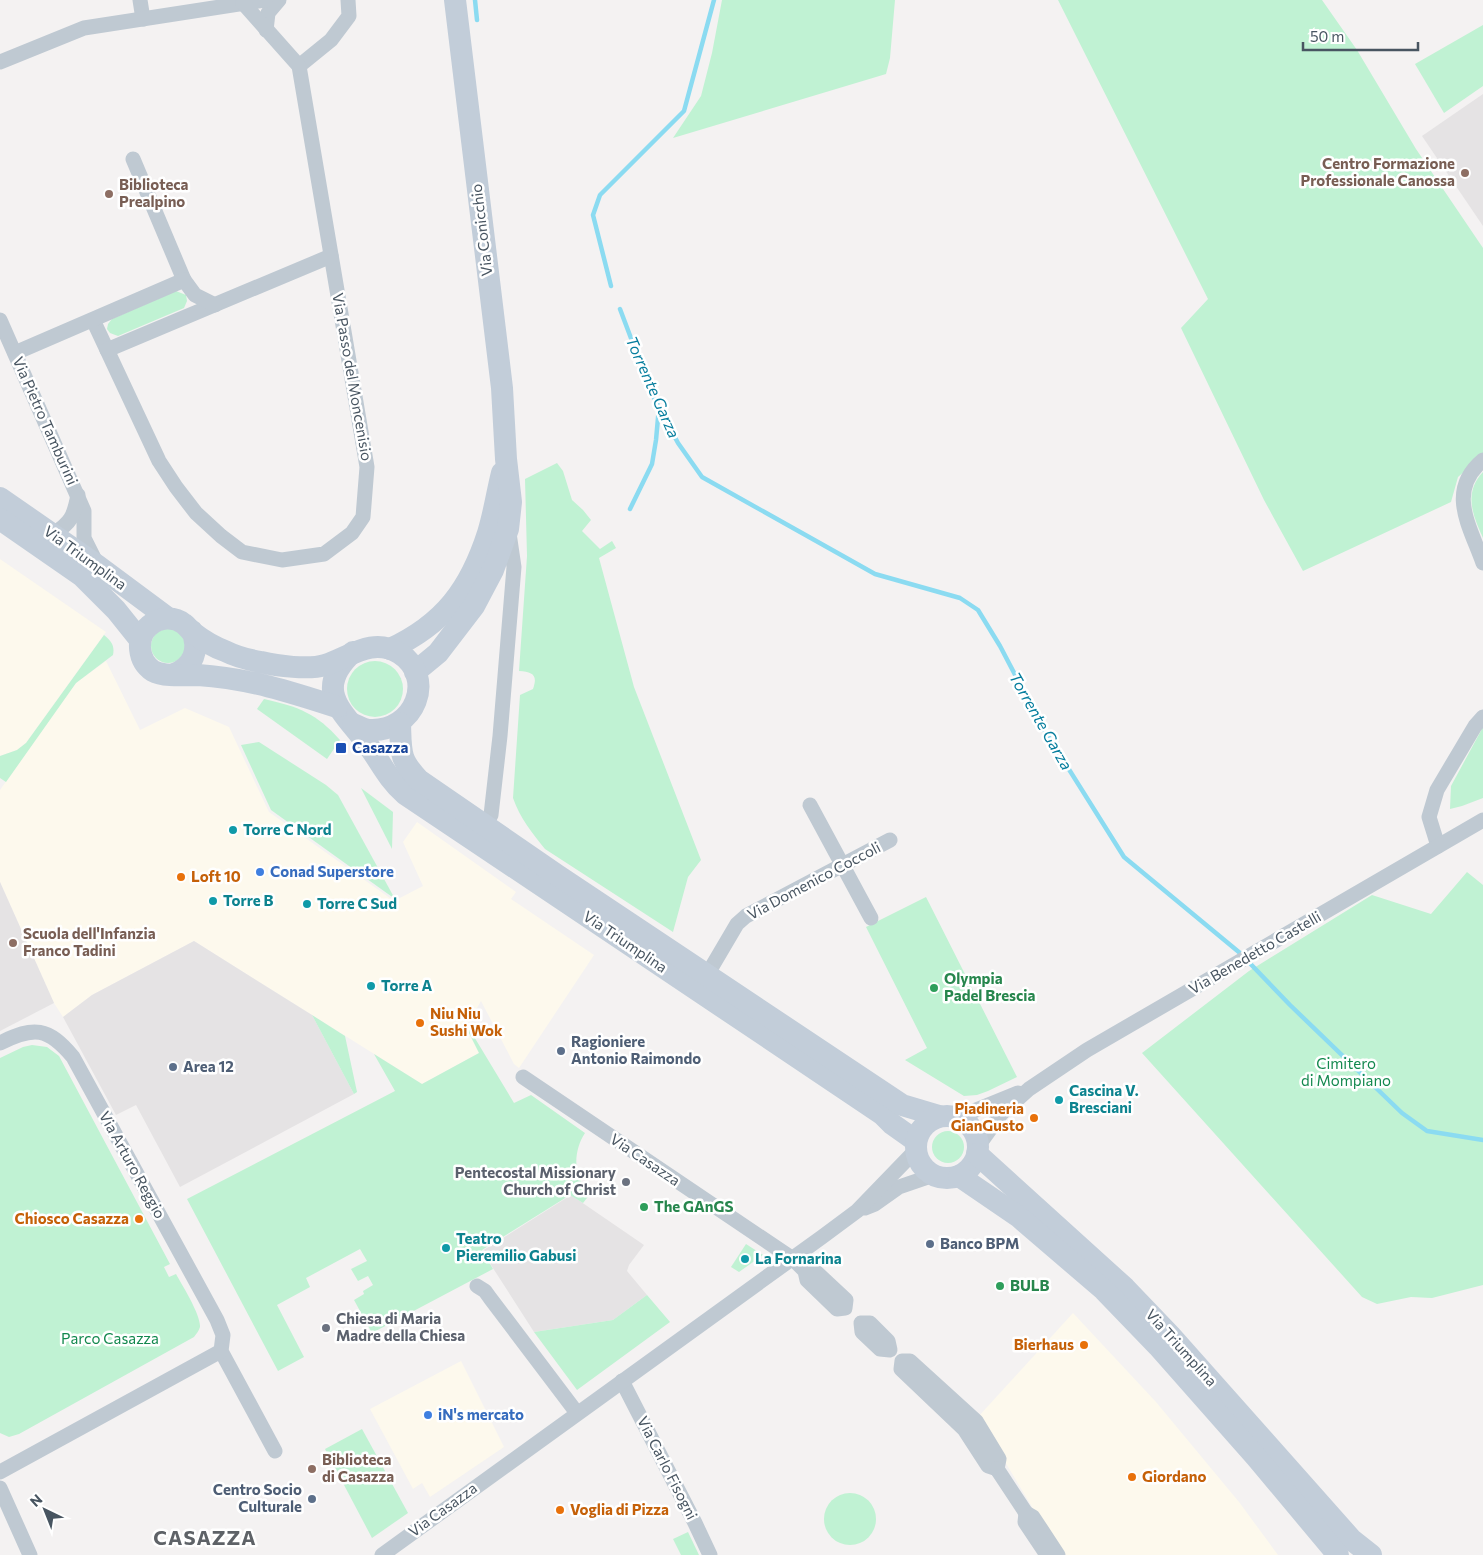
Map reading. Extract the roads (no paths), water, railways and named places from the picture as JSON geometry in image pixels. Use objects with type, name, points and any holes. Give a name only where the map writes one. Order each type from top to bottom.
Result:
[{"type":"main road","name":"Via Conicchio","points":[[415,672],[438,654],[474,606],[493,570],[508,529],[511,502],[506,459],[502,388],[455,0]]},
{"type":"main road","name":"Via Conicchio","points":[[390,648],[422,632],[459,597],[478,560],[489,531],[506,459]]},
{"type":"main road","name":"Via Triumplina","points":[[0,498],[98,566],[168,618],[185,624],[192,631],[225,651],[260,662],[286,667],[323,666],[371,646],[390,648]]},
{"type":"main road","name":"Via Triumplina","points":[[0,519],[82,576],[116,610],[140,640],[142,659],[155,672],[164,675],[214,676],[259,683],[338,707],[344,717],[352,724],[387,776],[405,794],[450,826],[882,1114],[916,1146],[922,1166],[934,1175]]},
{"type":"main road","points":[[140,640],[150,624],[168,618]]},
{"type":"main road","points":[[174,674],[182,671],[194,657],[196,649],[192,631]]},
{"type":"main road","points":[[352,724],[368,730],[385,730],[400,723],[408,716],[416,700],[418,683],[415,672],[409,662],[390,648]]},
{"type":"main road","points":[[338,707],[333,692],[335,677],[342,663],[353,652]]},
{"type":"main road","name":"Via Triumplina","points":[[400,723],[403,759],[406,767],[419,780],[902,1105],[966,1122],[973,1128],[977,1137],[978,1150],[1116,1279],[1170,1335],[1352,1540],[1371,1555]]},
{"type":"main road","points":[[916,1146],[924,1125],[949,1117]]},
{"type":"main road","points":[[934,1175],[946,1178],[958,1176],[970,1167],[978,1150]]},
{"type":"main road","name":"Via Triumplina","points":[[958,1176],[1019,1217],[1104,1290],[1158,1346],[1256,1457],[1338,1555]]},
{"type":"street","points":[[140,0],[143,19]]},
{"type":"street","points":[[0,62],[84,28],[265,0]]},
{"type":"street","points":[[266,30],[268,13],[279,0]]},
{"type":"street","points":[[243,3],[299,66],[331,40],[349,16],[348,0]]},
{"type":"street","name":"Via Passo del Moncenisio","points":[[93,320],[159,462],[202,519],[242,552],[282,560],[324,554],[352,534],[363,517],[367,467],[299,66]]},
{"type":"street","points":[[133,159],[184,280],[196,295],[215,306]]},
{"type":"street","points":[[107,350],[331,256]]},
{"type":"street","points":[[15,353],[184,280]]},
{"type":"street","name":"Via Pietro Tamburini","points":[[0,320],[78,495],[84,512],[84,538],[98,566]]},
{"type":"street","points":[[1483,460],[1470,473],[1465,482],[1463,492],[1465,512],[1483,563]]},
{"type":"street","name":"Via Pietro Tamburini","points":[[53,534],[66,526],[75,513],[78,495]]},
{"type":"street","points":[[485,826],[491,815],[506,674],[514,567],[508,529]]},
{"type":"street","points":[[1438,846],[1429,817],[1437,790],[1475,726],[1483,717]]},
{"type":"street","points":[[810,805],[871,918]]},
{"type":"street","name":"Via Benedetto Castelli","points":[[978,1150],[1002,1114],[1029,1089],[1087,1050],[1483,820]]},
{"type":"street","name":"Via Domenico Coccoli","points":[[707,975],[737,924],[746,916],[890,840]]},
{"type":"street","name":"Via Arturo Reggio","points":[[0,1043],[19,1034],[34,1031],[49,1034],[62,1043],[73,1057],[217,1320],[223,1335],[222,1351],[275,1450]]},
{"type":"street","name":"Via Casazza","points":[[523,1077],[793,1258]]},
{"type":"street","name":"Via Benedetto Castelli","points":[[949,1117],[1029,1089]]},
{"type":"street","name":"Via Casazza","points":[[382,1555],[856,1211],[916,1146]]},
{"type":"street","name":"Via Casazza","points":[[856,1211],[875,1204],[900,1187],[934,1175]]},
{"type":"street","points":[[793,1258],[806,1270],[807,1280],[837,1309],[845,1308],[861,1323],[862,1332],[880,1349],[890,1350],[902,1361],[902,1369],[964,1429],[988,1466],[997,1469],[1026,1513],[1033,1517],[1058,1555]]},
{"type":"street","points":[[476,1286],[484,1290],[577,1413]]},
{"type":"street","points":[[0,1472],[222,1351]]},
{"type":"street","name":"Via Carlo Fisogni","points":[[622,1381],[710,1555]]},
{"type":"street","points":[[0,1488],[30,1555]]},
{"type":"street","points":[[1026,1513],[1025,1522],[1047,1555]]},
{"type":"waterway","points":[[475,0],[477,20]]},
{"type":"waterway","name":"Torrente Garza","points":[[611,286],[593,215],[600,195],[684,111],[714,0]]},
{"type":"waterway","name":"Torrente Garza","points":[[620,309],[652,394],[678,443],[702,477],[875,574],[960,598],[978,610],[1000,646],[1043,728],[1124,857],[1240,953],[1290,1005],[1402,1113],[1427,1131],[1483,1140]]},
{"type":"waterway","points":[[630,509],[652,464],[659,407]]},
{"type":"place","name":"Centro Formazione Professionale Canossa","points":[[1465,173]]},
{"type":"place","name":"Biblioteca Prealpino","points":[[109,194]]},
{"type":"place","name":"Casazza","points":[[341,748]]},
{"type":"place","name":"Torre C Nord","points":[[233,830]]},
{"type":"place","name":"Conad Superstore","points":[[260,872]]},
{"type":"place","name":"Loft 10","points":[[181,877]]},
{"type":"place","name":"Torre B","points":[[213,901]]},
{"type":"place","name":"Torre C Sud","points":[[307,904]]},
{"type":"place","name":"Scuola dell'Infanzia Franco Tadini","points":[[13,943]]},
{"type":"place","name":"Torre A","points":[[371,986]]},
{"type":"place","name":"Olympia Padel Brescia","points":[[934,988]]},
{"type":"place","name":"Niu Niu Sushi Wok","points":[[420,1023]]},
{"type":"place","name":"Ragioniere Antonio Raimondo","points":[[561,1051]]},
{"type":"place","name":"Area 12","points":[[173,1067]]},
{"type":"place","name":"Cascina V. Bresciani","points":[[1059,1100]]},
{"type":"place","name":"Piadineria GianGusto","points":[[1034,1118]]},
{"type":"place","name":"Pentecostal Missionary Church of Christ","points":[[626,1182]]},
{"type":"place","name":"The GAnGS","points":[[644,1207]]},
{"type":"place","name":"Chiosco Casazza","points":[[139,1219]]},
{"type":"place","name":"Banco BPM","points":[[930,1244]]},
{"type":"place","name":"Teatro Pieremilio Gabusi","points":[[446,1248]]},
{"type":"place","name":"La Fornarina","points":[[745,1259]]},
{"type":"place","name":"BULB","points":[[1000,1286]]},
{"type":"place","name":"Chiesa di Maria Madre della Chiesa","points":[[326,1328]]},
{"type":"place","name":"Bierhaus","points":[[1084,1345]]},
{"type":"place","name":"iN's mercato","points":[[428,1415]]},
{"type":"place","name":"Biblioteca di Casazza","points":[[312,1469]]},
{"type":"place","name":"Giordano","points":[[1132,1477]]},
{"type":"place","name":"Centro Socio Culturale","points":[[312,1499]]},
{"type":"place","name":"Voglia di Pizza","points":[[560,1510]]},
{"type":"district","name":"CASAZZA","points":[[205,1538]]},
{"type":"park label","name":"Cimitero di Mompiano","points":[[1346,1072]]},
{"type":"park label","name":"Parco Casazza","points":[[110,1339]]}]
